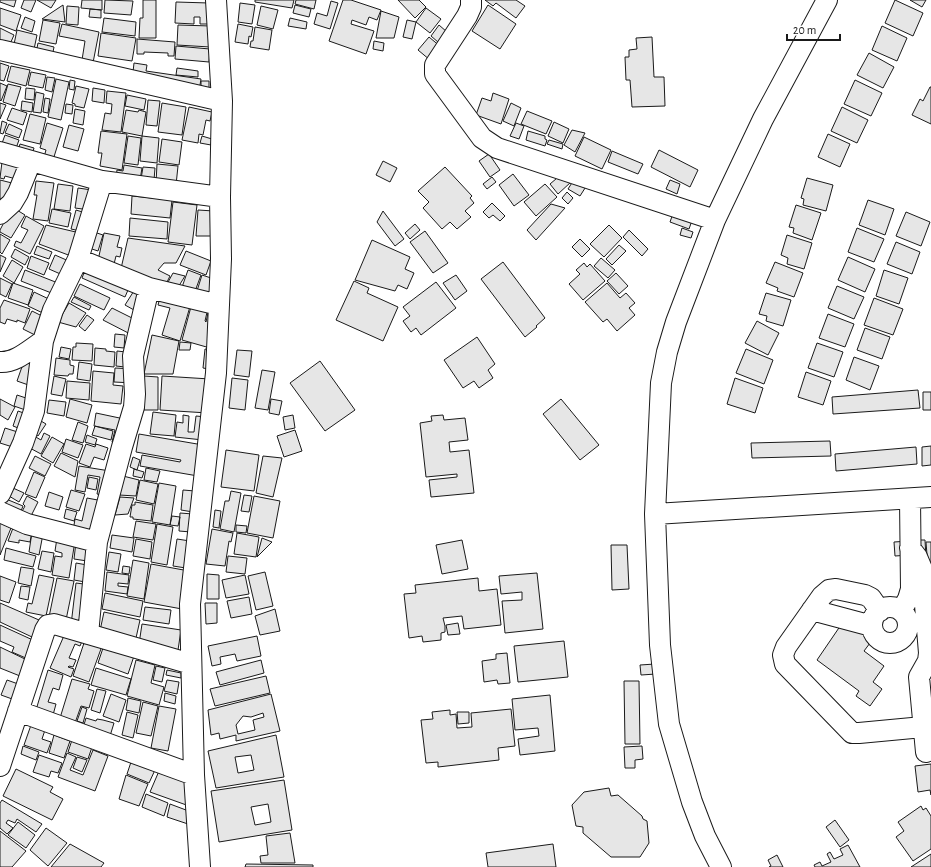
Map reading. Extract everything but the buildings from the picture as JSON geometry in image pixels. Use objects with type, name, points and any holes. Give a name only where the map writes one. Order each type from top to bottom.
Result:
[{"type":"street","points":[[200,867],[194,774],[190,604],[216,372],[221,259],[220,197],[222,101],[216,0]]},
{"type":"street","points":[[470,0],[472,6],[467,16],[435,65],[434,69],[435,74],[482,138],[497,148],[714,220]]},
{"type":"street","points":[[721,867],[705,836],[692,802],[669,724],[660,645],[655,514],[660,383],[676,322],[714,220],[763,119],[827,0]]},
{"type":"street","points":[[0,50],[222,101]]},
{"type":"street","points":[[0,152],[102,181],[220,197]]},
{"type":"street","points":[[0,214],[12,203],[18,193],[31,161]]},
{"type":"street","points":[[0,494],[23,443],[34,411],[43,341],[53,310],[78,259],[102,181]]},
{"type":"street","points":[[78,259],[149,288],[219,305]]},
{"type":"street","points":[[88,634],[98,542],[134,406],[135,394],[133,356],[149,288]]},
{"type":"street","points":[[0,362],[14,360],[43,341]]},
{"type":"street","points":[[655,514],[931,497]]},
{"type":"street","points":[[901,611],[908,599],[911,589],[910,499]]},
{"type":"street","points":[[0,512],[27,524],[98,542]]},
{"type":"street","points":[[910,548],[917,557],[922,569],[929,653],[928,661],[919,677],[926,752]]},
{"type":"street","points":[[876,618],[885,608],[901,611],[905,616],[908,627],[906,633],[898,641],[893,643],[881,640],[873,632],[876,618],[871,598],[865,595],[836,589],[829,590],[822,596],[786,647],[783,655],[785,664],[852,733],[923,727]]},
{"type":"street","points":[[812,610],[876,618]]},
{"type":"street","points":[[0,766],[11,713],[48,625],[54,624],[191,664]]},
{"type":"street","points":[[11,713],[194,774]]}]
